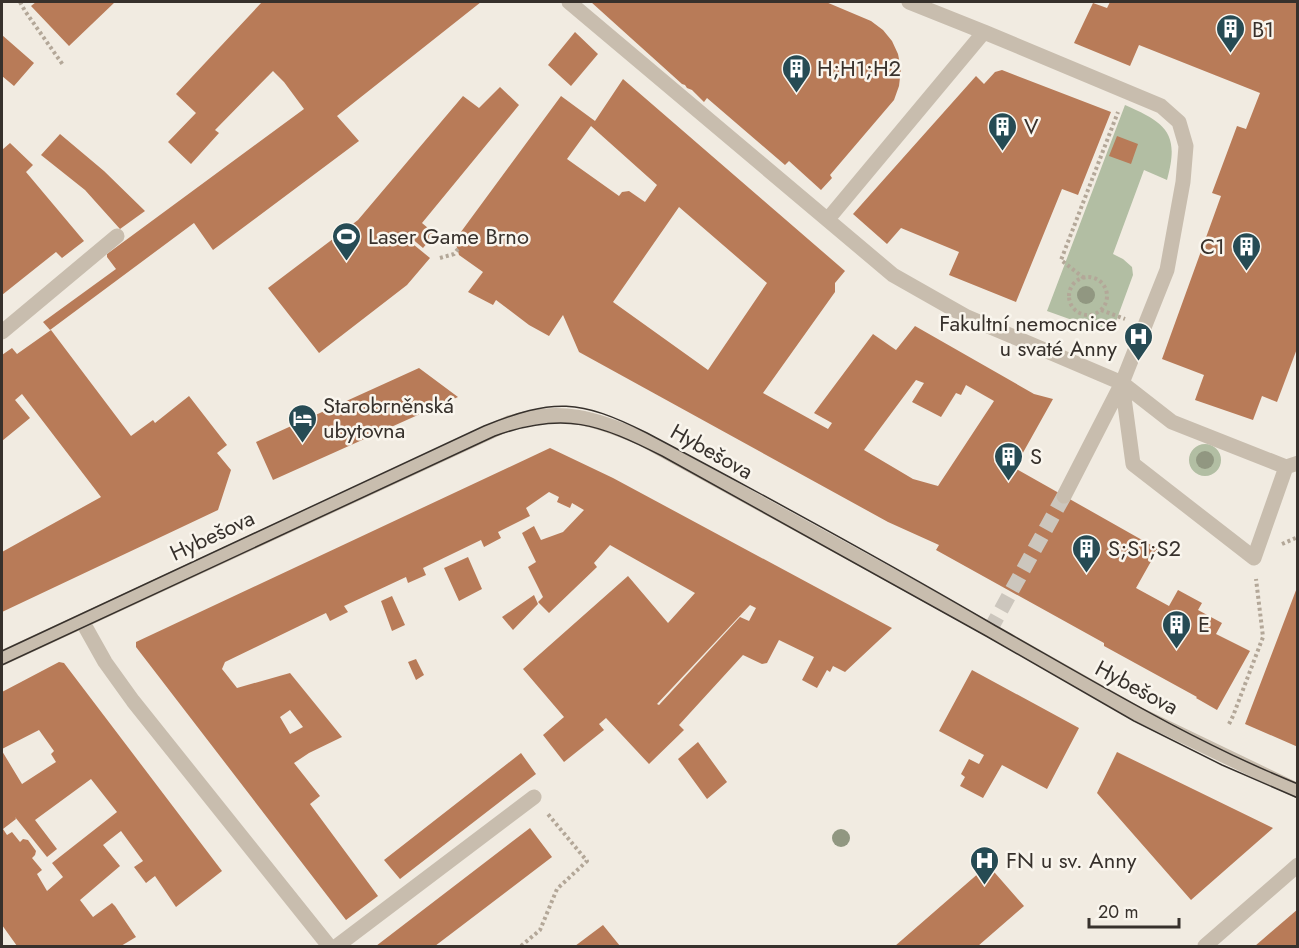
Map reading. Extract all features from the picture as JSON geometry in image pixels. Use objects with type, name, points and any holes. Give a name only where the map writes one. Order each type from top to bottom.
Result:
[{"type":"street","points":[[568,2],[893,275],[967,317],[1122,383],[1172,422],[1292,465],[1254,558],[1133,464],[1122,383]]},
{"type":"street","points":[[909,2],[1126,90],[1161,106],[1179,123],[1186,146],[1183,182],[1167,270],[1122,383],[1064,496]]},
{"type":"street","points":[[828,219],[984,32]]},
{"type":"street","points":[[2,332],[117,236]]},
{"type":"street","name":"Hybešova","points":[[2,658],[509,423],[527,417],[546,415],[580,416],[614,426],[651,443],[980,624],[1118,703],[1234,762],[1298,791]]},
{"type":"street","points":[[82,621],[105,662],[133,701],[329,946]]},
{"type":"street","points":[[337,946],[534,797]]},
{"type":"street","points":[[1204,946],[1298,865]]},
{"type":"path","points":[[20,2],[63,65]]},
{"type":"path","points":[[1084,278],[1073,284],[1069,296],[1073,308],[1084,315],[1096,314],[1104,305],[1106,294],[1101,283],[1090,277],[1084,278],[1060,260],[1126,90]]},
{"type":"path","points":[[440,258],[454,254],[458,249]]},
{"type":"path","points":[[1229,724],[1263,637],[1254,558]]},
{"type":"path","points":[[521,946],[540,930],[556,890],[587,861],[534,797]]},
{"type":"green space","points":[[1125,105],[1160,124],[1170,140],[1171,164],[1167,180],[1144,170],[1113,254],[1132,267],[1133,275],[1115,324],[1108,329],[1100,330],[1047,311]]},
{"type":"green space","points":[[1205,444],[1216,449],[1221,460],[1216,471],[1205,476],[1194,471],[1189,460],[1194,449]]},
{"type":"building","points":[[36,2],[115,2],[69,46],[31,6]]},
{"type":"building","points":[[262,2],[481,2],[337,116],[359,141],[213,250],[194,223],[50,330],[43,322],[116,269],[107,254],[304,109],[273,71],[215,130],[219,133],[191,164],[168,142],[196,113],[176,94]]},
{"type":"building","name":"H;H1;H2","points":[[591,2],[826,2],[871,21],[883,30],[892,41],[898,54],[901,69],[899,86],[894,100],[830,175],[832,178],[821,190],[789,161],[785,165],[707,98],[704,102]]},
{"type":"building","name":"C1","points":[[1110,2],[1298,2],[1298,346],[1277,402],[1262,396],[1253,420],[1195,400],[1204,375],[1162,359],[1221,196],[1212,193],[1237,126],[1246,129],[1260,93],[1139,45],[1130,66],[1074,43],[1093,3],[1107,8]]},
{"type":"building","points":[[575,32],[598,54],[571,86],[548,65]]},
{"type":"building","points":[[2,35],[34,63],[14,86],[2,76]]},
{"type":"building","name":"V","points":[[1002,70],[1111,112],[1078,195],[1062,189],[1016,302],[949,275],[959,252],[901,228],[887,244],[853,214],[976,76],[984,84],[995,72]]},
{"type":"building","points":[[623,79],[845,271],[835,283],[835,292],[763,393],[828,429],[832,423],[814,413],[873,334],[896,350],[915,326],[1034,394],[1053,399],[1013,467],[1158,549],[1136,588],[1169,606],[1178,590],[1202,603],[1198,610],[1222,623],[1216,634],[1250,651],[1217,710],[1104,646],[1104,643],[936,550],[939,545],[888,522],[579,352],[563,315],[549,336],[529,325],[496,300],[493,305],[468,292],[483,272],[459,255],[455,240],[561,96],[595,121]],"holes":[[[591,126],[657,185],[645,202],[629,191],[622,192],[619,196],[567,159]],[[679,207],[767,283],[708,370],[613,302]],[[916,380],[924,383],[912,402],[941,417],[956,393],[961,395],[966,385],[994,401],[938,486],[913,479],[864,450]]]},
{"type":"building","points":[[500,87],[519,105],[422,223],[435,234],[423,248],[410,237],[408,240],[430,258],[407,285],[319,353],[268,288],[358,220],[463,96],[479,108]]},
{"type":"building","points":[[60,134],[104,171],[145,211],[120,229],[85,190],[41,155]]},
{"type":"building","points":[[1117,136],[1138,144],[1131,164],[1109,156]]},
{"type":"building","points":[[10,143],[33,165],[26,172],[84,241],[62,258],[56,252],[2,295],[2,150]]},
{"type":"building","points":[[51,330],[131,436],[153,420],[155,423],[189,396],[227,445],[217,453],[231,470],[218,510],[2,612],[2,552],[101,497],[22,394],[15,400],[30,418],[2,441],[2,355],[12,348],[17,354]]},
{"type":"building","points":[[419,368],[458,397],[273,480],[256,442]]},
{"type":"building","points":[[550,448],[613,478],[892,628],[845,672],[833,666],[830,672],[827,670],[817,688],[802,680],[814,657],[779,640],[767,663],[762,664],[743,655],[679,725],[684,730],[649,764],[606,718],[599,724],[604,730],[564,762],[543,735],[564,717],[523,669],[628,576],[668,623],[695,593],[610,545],[594,563],[597,567],[549,613],[538,602],[543,597],[528,567],[536,562],[522,533],[534,526],[541,540],[563,532],[584,510],[572,503],[570,508],[557,502],[559,497],[549,492],[526,508],[530,516],[498,532],[501,538],[484,547],[481,540],[423,568],[426,575],[408,583],[406,577],[344,606],[348,612],[330,621],[326,613],[225,662],[222,669],[237,688],[290,673],[342,737],[294,763],[320,796],[310,804],[378,896],[346,920],[136,647],[136,642]],"holes":[[[750,605],[756,608],[749,621],[740,617],[659,705],[657,704]],[[290,710],[303,727],[290,734],[280,717]]]},
{"type":"building","points":[[468,557],[482,589],[459,601],[444,568]]},
{"type":"building","points":[[1298,585],[1298,747],[1245,724]]},
{"type":"building","points":[[534,595],[538,604],[513,630],[502,617]]},
{"type":"building","points":[[392,596],[405,625],[392,631],[381,601]]},
{"type":"building","points":[[416,659],[424,675],[416,680],[408,662]]},
{"type":"building","points":[[59,662],[64,663],[222,871],[176,907],[155,876],[146,883],[134,867],[143,861],[121,831],[103,845],[120,866],[80,900],[93,917],[112,903],[136,937],[121,946],[17,946],[2,925],[2,751],[22,784],[56,762],[51,754],[54,751],[39,730],[2,749],[2,692]],"holes":[[[91,779],[117,812],[52,863],[63,877],[47,891],[37,874],[42,870],[32,858],[36,851],[28,840],[23,839],[20,842],[12,832],[7,835],[3,829],[16,819],[15,817],[47,857],[57,849],[35,820]]]},
{"type":"building","points":[[972,670],[1079,728],[1047,789],[1002,765],[983,798],[960,786],[965,777],[961,774],[969,759],[979,764],[984,755],[939,731]]},
{"type":"building","points":[[698,742],[727,782],[707,799],[678,759]]},
{"type":"building","points":[[1117,752],[1273,828],[1191,900],[1097,793]]},
{"type":"building","points":[[521,753],[536,774],[400,879],[384,860]]},
{"type":"building","points":[[530,828],[552,857],[435,946],[376,946]]},
{"type":"building","name":"FN u sv. Anny","points":[[988,865],[1024,906],[978,946],[895,946]]},
{"type":"building","points":[[1298,909],[1298,946],[1255,946]]},
{"type":"building","points":[[603,925],[620,946],[575,946]]},
{"type":"tunnel","points":[[990,630],[1064,496]]},
{"type":"tram line","points":[[2,651],[484,426],[529,410],[566,406],[584,408],[603,414],[647,433],[866,552],[1144,710],[1220,749],[1298,784]]},
{"type":"tram line","points":[[2,665],[495,436],[519,428],[562,423],[600,429],[662,456],[1134,721],[1222,765],[1298,798]]},
{"type":"place","name":"B1","points":[[1231,54]]},
{"type":"place","name":"H;H1;H2","points":[[796,94]]},
{"type":"place","name":"V","points":[[1003,152]]},
{"type":"place","name":"Laser Game Brno","points":[[347,262]]},
{"type":"place","name":"C1","points":[[1246,272]]},
{"type":"place","name":"Fakultní nemocnice u svaté Anny","points":[[1138,362]]},
{"type":"place","name":"Starobrněnská ubytovna","points":[[302,444]]},
{"type":"place","name":"S","points":[[1009,482]]},
{"type":"place","name":"S;S1;S2","points":[[1087,574]]},
{"type":"place","name":"E","points":[[1177,650]]},
{"type":"place","name":"FN u sv. Anny","points":[[985,886]]}]
